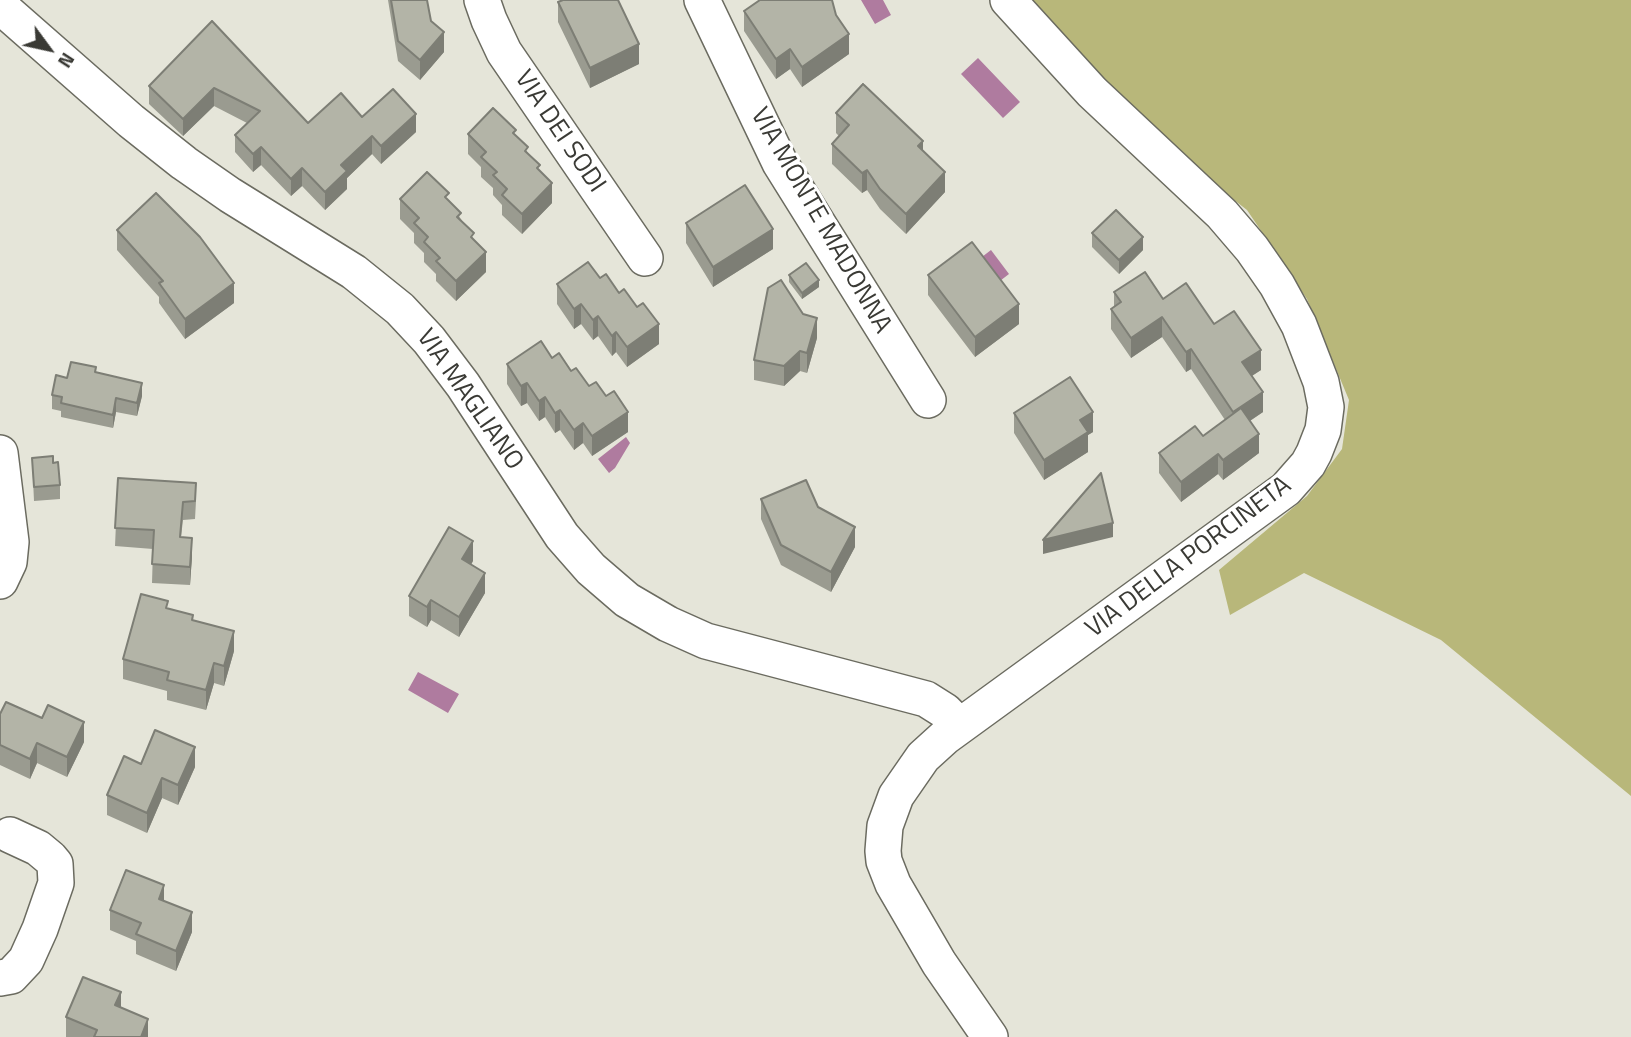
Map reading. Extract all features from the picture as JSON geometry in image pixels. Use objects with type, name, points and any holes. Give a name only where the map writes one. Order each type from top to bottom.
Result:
[{"type":"street","name":"VIA DEI SODI","points":[[482,0],[488,20],[504,51],[645,258]]},
{"type":"street","name":"VIA MONTE MADONNA","points":[[702,0],[780,163],[928,400]]},
{"type":"street","name":"VIA DELLA PORCINETA","points":[[990,1037],[939,963],[893,884],[884,861],[885,826],[900,789],[923,757],[960,726],[1286,489],[1308,464],[1321,439],[1326,407],[1321,382],[1299,325],[1252,248],[1209,202],[1092,92],[1008,0]]},
{"type":"street","name":"VIA MAGLIANO","points":[[0,6],[131,121],[184,163],[354,272],[400,309],[429,340],[463,385],[562,536],[591,569],[627,600],[668,624],[706,641],[926,699],[945,711],[960,726]]},
{"type":"street","points":[[0,453],[11,542],[9,562],[0,581]]},
{"type":"street","points":[[0,978],[10,976],[26,960],[56,883],[55,864],[50,858],[38,848],[10,835]]},
{"type":"shaded area","points":[[861,0],[883,0],[891,15],[875,24]]},
{"type":"shaded area","points":[[1029,0],[1631,0],[1631,796],[1441,640],[1304,573],[1230,615],[1219,570],[1307,496],[1342,449],[1349,400],[1307,299],[1247,210],[1157,140]]},
{"type":"shaded area","points":[[978,58],[1020,102],[1003,118],[961,74]]},
{"type":"shaded area","points":[[991,250],[1009,274],[996,284],[978,260]]},
{"type":"shaded area","points":[[626,437],[630,443],[609,473],[598,459]]},
{"type":"shaded area","points":[[418,672],[459,694],[448,713],[408,690]]},
{"type":"building","points":[[391,0],[427,0],[431,21],[444,32],[420,60],[398,41]]},
{"type":"building","points":[[618,0],[639,44],[590,68],[558,2]]},
{"type":"building","points":[[760,0],[832,0],[836,15],[849,34],[802,67],[790,49],[776,59],[744,11]]},
{"type":"building","points":[[212,21],[308,123],[341,93],[362,117],[393,89],[416,114],[381,146],[372,136],[341,165],[347,171],[325,192],[302,168],[291,179],[261,147],[253,154],[235,135],[260,111],[214,88],[183,119],[149,86]]},
{"type":"building","points":[[863,84],[923,141],[918,146],[945,172],[906,214],[880,189],[867,170],[862,173],[832,144],[849,125],[836,113]]},
{"type":"building","points":[[493,108],[516,130],[513,133],[528,147],[525,151],[540,165],[537,168],[552,183],[522,214],[502,195],[507,189],[493,175],[497,172],[481,157],[486,152],[468,134]]},
{"type":"building","points":[[427,172],[449,193],[445,197],[461,213],[457,217],[474,233],[471,237],[486,252],[456,281],[436,261],[440,258],[424,242],[428,237],[414,223],[419,218],[400,199]]},
{"type":"building","points":[[745,185],[773,229],[713,267],[686,223]]},
{"type":"building","points":[[156,193],[200,237],[234,283],[185,319],[159,283],[163,281],[117,230]]},
{"type":"building","points":[[1116,210],[1143,237],[1119,260],[1092,233]]},
{"type":"building","points":[[972,242],[1019,304],[975,337],[928,275]]},
{"type":"building","points":[[588,262],[600,278],[606,274],[619,293],[624,289],[637,307],[643,303],[659,324],[627,347],[616,332],[612,336],[598,316],[593,320],[581,304],[574,309],[557,284]]},
{"type":"building","points":[[806,263],[819,280],[802,293],[789,275]]},
{"type":"building","points":[[1145,272],[1163,299],[1186,283],[1214,324],[1234,311],[1261,350],[1242,362],[1263,392],[1233,412],[1191,349],[1186,352],[1162,317],[1131,338],[1111,309],[1121,302],[1114,292]]},
{"type":"building","points":[[781,280],[803,314],[817,318],[807,353],[800,351],[784,366],[754,360],[768,288]]},
{"type":"building","points":[[541,341],[552,358],[559,353],[571,371],[576,368],[589,386],[596,382],[606,396],[614,391],[628,412],[592,436],[583,423],[574,430],[560,410],[555,413],[545,397],[539,401],[527,383],[521,386],[507,364]]},
{"type":"building","points":[[71,362],[96,367],[95,372],[142,383],[137,403],[116,398],[113,415],[61,403],[62,397],[52,395],[56,375],[67,378]]},
{"type":"building","points":[[1070,377],[1093,412],[1080,420],[1088,432],[1044,460],[1014,413]]},
{"type":"building","points":[[1241,408],[1259,434],[1223,460],[1218,454],[1181,482],[1159,453],[1195,426],[1203,436]]},
{"type":"building","points":[[53,456],[53,463],[58,462],[60,485],[34,487],[32,458]]},
{"type":"building","points":[[1101,473],[1113,523],[1043,540]]},
{"type":"building","points":[[118,478],[196,483],[195,501],[183,502],[180,537],[192,538],[190,567],[152,564],[154,530],[115,528]]},
{"type":"building","points":[[806,480],[818,507],[855,527],[831,572],[781,545],[761,499]]},
{"type":"building","points":[[449,527],[473,541],[462,559],[485,573],[459,617],[431,600],[427,607],[409,596]]},
{"type":"building","points":[[141,594],[168,601],[166,608],[193,615],[192,620],[234,631],[224,666],[214,663],[206,690],[167,680],[169,672],[123,659]]},
{"type":"building","points":[[6,702],[42,718],[48,705],[84,722],[67,757],[37,743],[30,759],[0,745],[0,714]]},
{"type":"building","points":[[155,730],[195,747],[178,785],[162,778],[147,813],[107,795],[124,756],[141,764]]},
{"type":"building","points":[[126,870],[164,885],[159,899],[192,912],[176,951],[136,934],[141,923],[110,910]]},
{"type":"building","points":[[83,977],[121,992],[115,1005],[148,1019],[141,1037],[94,1037],[97,1030],[66,1017]]}]
